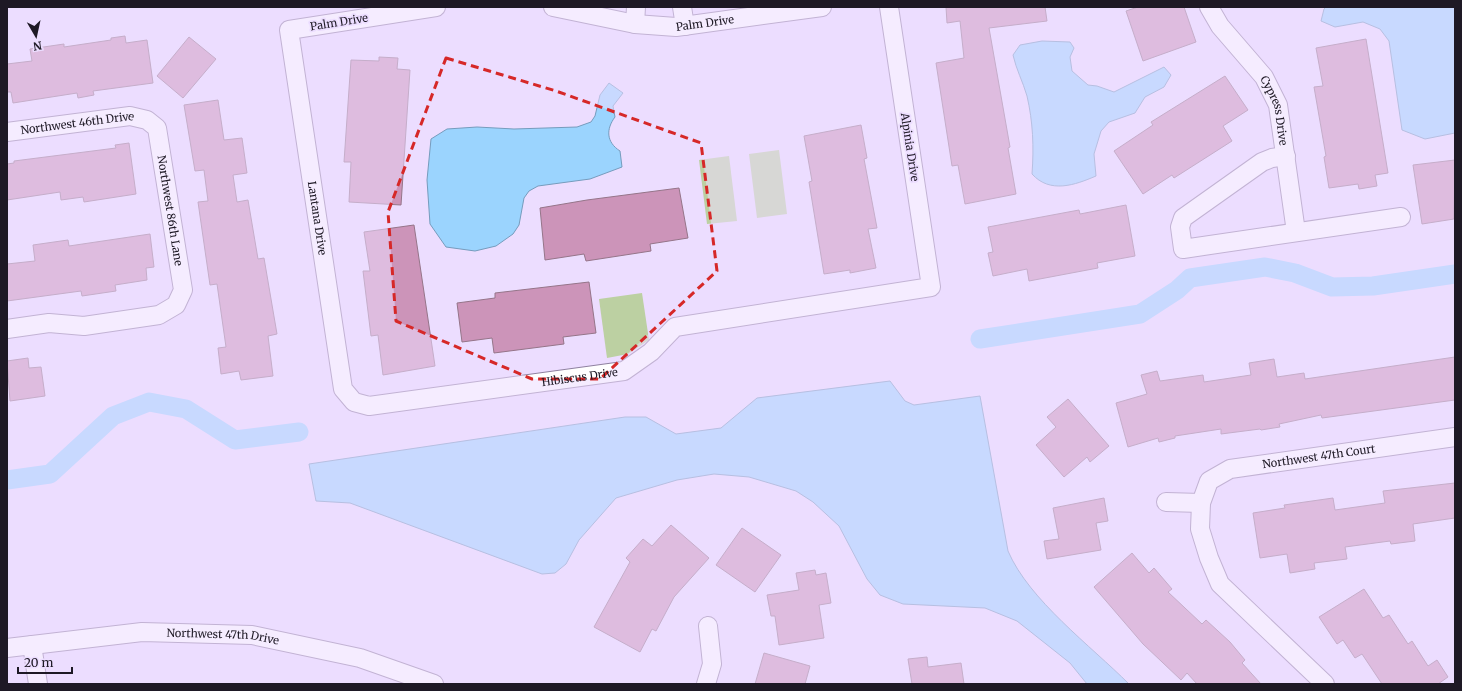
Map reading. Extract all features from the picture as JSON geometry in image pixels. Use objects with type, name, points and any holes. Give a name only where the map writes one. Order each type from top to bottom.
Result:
[{"type":"street","name":"Palm Drive","points":[[289,30],[436,7]]},
{"type":"street","name":"Palm Drive","points":[[553,7],[635,16],[685,26],[822,7]]},
{"type":"street","points":[[682,7],[685,26]]},
{"type":"street","name":"Alpinia Drive","points":[[889,7],[931,287]]},
{"type":"street","name":"Cypress Drive","points":[[1209,7],[1220,26],[1264,77],[1278,105],[1296,232]]},
{"type":"street","name":"Lantana Drive","points":[[289,30],[343,389],[354,402]]},
{"type":"street","name":"Northwest 46th Drive","points":[[7,132],[130,116],[147,120]]},
{"type":"street","name":"Northwest 86th Lane","points":[[7,329],[49,323],[84,326],[159,314],[176,305],[183,290],[157,128],[147,120]]},
{"type":"street","points":[[1286,156],[1272,158],[1262,162],[1183,218],[1180,227],[1183,249],[1401,217]]},
{"type":"street","name":"Hibiscus Drive","points":[[354,402],[369,406],[624,370],[651,352],[675,328],[931,287]]},
{"type":"street","name":"Northwest 47th Court","points":[[1325,684],[1220,584],[1200,529],[1201,503],[1209,481],[1230,469],[1455,438]]},
{"type":"street","points":[[1166,502],[1201,503]]},
{"type":"street","points":[[706,684],[712,664],[708,626]]},
{"type":"street","name":"Northwest 47th Drive","points":[[7,648],[142,632],[252,635],[360,658],[434,684]]},
{"type":"street","points":[[32,645],[38,684]]},
{"type":"highlighted area","points":[[446,58],[556,91],[701,143],[717,271],[600,379],[532,379],[396,321],[388,212]]},
{"type":"green space","points":[[779,150],[787,214],[757,218],[749,154]]},
{"type":"green space","points":[[729,156],[737,221],[707,224],[699,160]]},
{"type":"green space","points":[[642,293],[649,340],[628,354],[607,358],[599,299]]},
{"type":"water","points":[[1326,7],[1455,7],[1455,133],[1425,139],[1402,130],[1389,41],[1380,29],[1363,22],[1335,27],[1321,21],[1324,9]]},
{"type":"water","points":[[1042,41],[1070,42],[1074,48],[1070,57],[1072,71],[1088,85],[1097,86],[1114,92],[1164,67],[1171,75],[1164,87],[1145,97],[1135,113],[1109,122],[1101,131],[1094,154],[1096,176],[1071,185],[1055,186],[1047,184],[1032,174],[1033,144],[1031,115],[1027,96],[1013,55],[1020,45]]},
{"type":"water","points":[[609,83],[623,93],[613,106],[615,117],[609,131],[612,144],[620,151],[622,167],[590,179],[538,186],[529,191],[524,198],[519,225],[513,234],[496,246],[475,251],[446,247],[430,224],[427,180],[431,139],[447,129],[477,127],[514,129],[577,127],[591,122],[595,116],[600,95]]},
{"type":"water","points":[[890,381],[905,401],[914,405],[980,396],[1008,551],[1030,587],[1045,605],[1129,684],[1087,684],[1070,663],[1017,621],[985,608],[903,604],[880,595],[867,579],[839,526],[813,502],[796,491],[749,477],[714,474],[677,480],[616,498],[579,540],[566,564],[555,573],[542,574],[350,503],[316,501],[309,464],[625,417],[646,417],[676,434],[721,428],[757,398]]},
{"type":"building","points":[[946,7],[1045,7],[1047,21],[989,28],[1010,147],[1008,148],[1016,194],[965,204],[958,165],[952,166],[936,63],[964,58],[960,21],[947,23]]},
{"type":"building","points":[[1138,7],[1184,7],[1196,42],[1143,61],[1126,11]]},
{"type":"building","points":[[125,36],[126,43],[147,40],[153,83],[93,91],[94,95],[78,98],[77,93],[13,103],[11,92],[7,92],[7,64],[32,61],[30,49],[64,44],[64,47],[111,40],[111,38]]},
{"type":"building","points":[[189,37],[216,59],[183,98],[157,76]]},
{"type":"building","points":[[1366,39],[1388,173],[1375,175],[1377,186],[1359,189],[1358,184],[1329,188],[1324,157],[1326,156],[1314,87],[1323,86],[1316,48]]},
{"type":"building","points":[[379,57],[398,58],[397,69],[410,70],[401,205],[349,202],[351,162],[344,162],[351,60],[379,61]]},
{"type":"building","points":[[1225,76],[1248,110],[1223,126],[1232,141],[1174,178],[1172,175],[1143,194],[1114,151],[1153,125],[1151,122]]},
{"type":"building","points":[[218,100],[224,140],[242,138],[247,173],[233,175],[237,202],[248,200],[258,259],[264,258],[277,334],[268,336],[273,376],[241,380],[239,371],[221,374],[218,348],[226,347],[217,284],[210,285],[198,202],[208,201],[204,170],[195,171],[184,105]]},
{"type":"building","points":[[861,125],[867,158],[864,159],[877,228],[868,229],[876,268],[850,273],[850,270],[824,274],[809,182],[812,181],[804,136]]},
{"type":"building","points":[[129,143],[136,194],[84,202],[83,197],[61,200],[60,192],[7,200],[7,164],[14,163],[14,161],[116,148],[115,145]]},
{"type":"building","points":[[1455,160],[1454,219],[1422,224],[1413,165]]},
{"type":"building","points":[[679,188],[688,238],[650,244],[651,251],[586,261],[584,254],[545,260],[540,208],[587,200]]},
{"type":"building","points":[[1126,205],[1135,256],[1097,263],[1098,268],[1029,281],[1027,269],[993,276],[988,253],[993,252],[988,227],[1079,210],[1080,214]]},
{"type":"building","points":[[414,225],[435,366],[383,375],[378,335],[371,336],[363,271],[370,271],[364,232]]},
{"type":"building","points":[[150,234],[154,267],[146,268],[147,280],[115,285],[116,291],[82,296],[81,291],[7,301],[7,264],[35,261],[33,245],[68,240],[69,246]]},
{"type":"building","points":[[589,282],[596,333],[563,337],[564,344],[494,353],[492,338],[462,342],[457,303],[495,298],[495,293]]},
{"type":"building","points":[[1455,357],[1455,400],[1322,418],[1321,415],[1279,424],[1280,427],[1261,430],[1221,434],[1221,429],[1175,436],[1175,438],[1159,442],[1158,438],[1128,447],[1116,403],[1147,394],[1141,375],[1157,371],[1160,381],[1203,375],[1204,382],[1251,375],[1249,363],[1274,359],[1277,377],[1304,373],[1305,379]]},
{"type":"building","points":[[28,358],[29,368],[41,367],[45,396],[10,401],[7,361]]},
{"type":"building","points":[[1068,399],[1109,446],[1090,462],[1087,457],[1064,477],[1036,445],[1056,427],[1047,417]]},
{"type":"building","points":[[1455,483],[1455,518],[1413,524],[1415,541],[1391,544],[1390,541],[1345,547],[1347,559],[1314,563],[1315,569],[1290,573],[1287,554],[1260,558],[1253,513],[1285,508],[1284,505],[1333,498],[1335,510],[1385,503],[1383,491]]},
{"type":"building","points":[[1104,498],[1108,521],[1096,523],[1101,550],[1047,559],[1044,541],[1059,539],[1053,508]]},
{"type":"building","points":[[671,525],[709,558],[674,597],[656,631],[652,629],[640,652],[594,627],[630,562],[626,558],[643,539],[652,546]]},
{"type":"building","points":[[742,528],[781,555],[755,592],[716,565]]},
{"type":"building","points":[[1132,553],[1149,573],[1154,568],[1172,589],[1168,592],[1202,624],[1206,620],[1230,642],[1245,660],[1242,663],[1261,684],[1197,684],[1187,673],[1181,680],[1143,644],[1094,587]]},
{"type":"building","points":[[815,570],[816,575],[826,573],[831,603],[819,605],[824,638],[779,645],[775,616],[771,616],[767,595],[799,590],[796,573]]},
{"type":"building","points":[[1364,589],[1383,618],[1389,615],[1408,644],[1412,641],[1428,666],[1437,660],[1448,677],[1438,684],[1382,684],[1362,654],[1355,658],[1343,640],[1337,644],[1319,617]]},
{"type":"building","points":[[764,653],[810,666],[805,684],[755,684]]},
{"type":"building","points":[[927,657],[928,667],[961,663],[964,684],[912,684],[908,659]]},
{"type":"waterway","points":[[980,339],[1140,314],[1177,290],[1190,278],[1265,267],[1295,273],[1332,287],[1373,286],[1455,274]]},
{"type":"waterway","points":[[7,480],[50,474],[113,416],[149,402],[186,409],[235,440],[299,432]]}]
